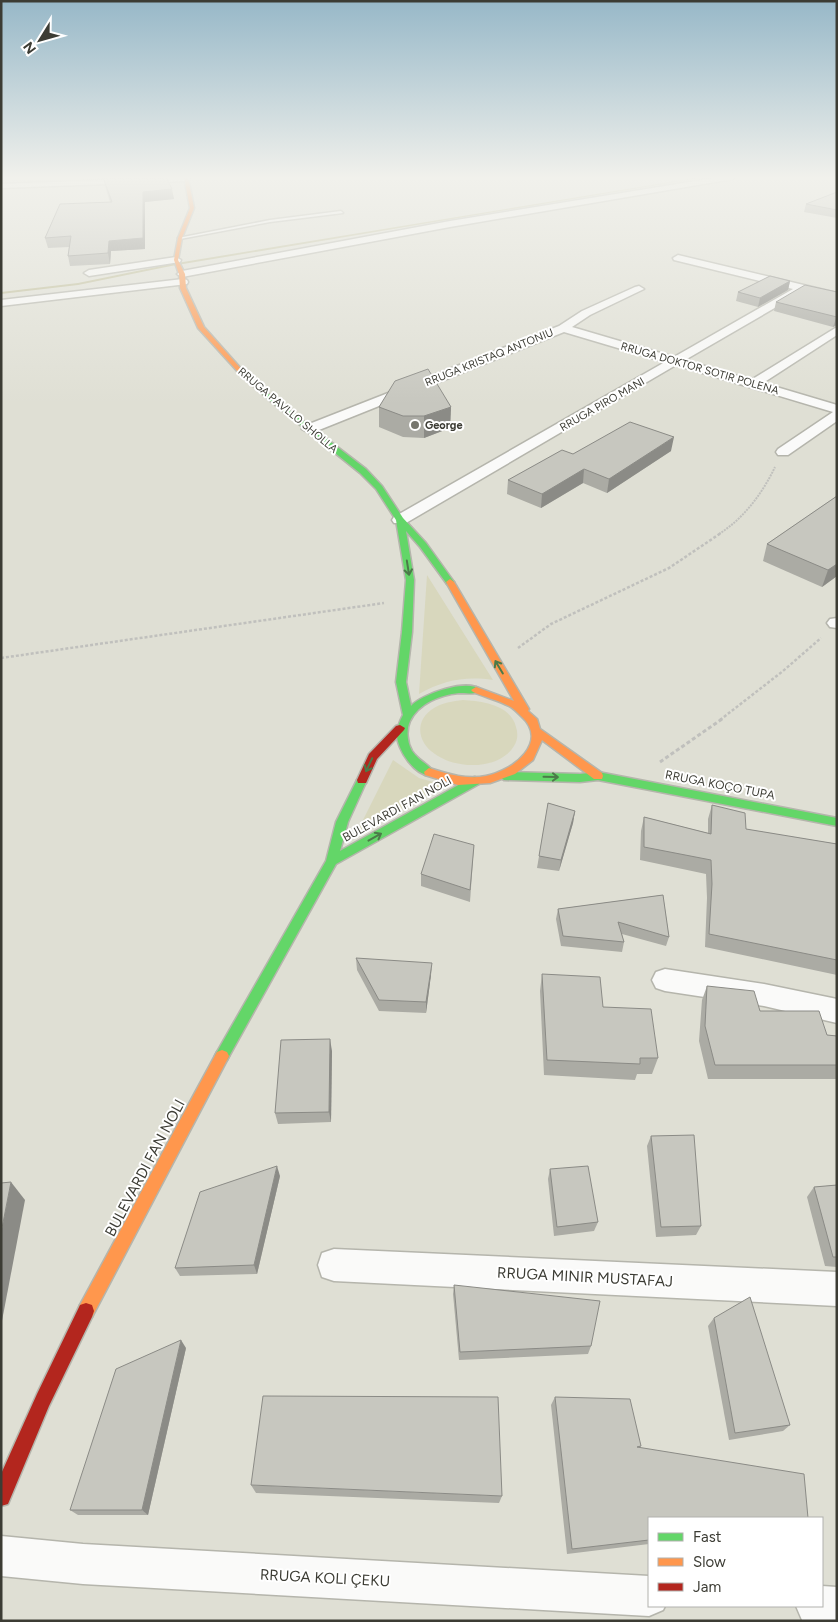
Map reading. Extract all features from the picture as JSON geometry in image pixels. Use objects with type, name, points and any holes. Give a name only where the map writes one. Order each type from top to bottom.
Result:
[{"type":"street","name":"RRUGA PAVLLO SHOLLA","points":[[180,253],[180,271],[183,288],[201,328],[232,363],[270,398],[363,471],[392,505],[400,520],[423,544],[449,580],[524,709]]},
{"type":"street","points":[[1,303],[285,253]]},
{"type":"street","points":[[678,258],[837,296]]},
{"type":"street","points":[[89,273],[180,271]]},
{"type":"street","name":"RRUGA PIRO MANI","points":[[400,520],[802,288]]},
{"type":"street","name":"RRUGA KRISTAQ ANTONIU","points":[[308,429],[562,328],[586,312],[639,289]]},
{"type":"street","name":"RRUGA DOKTOR SOTIR POLENA","points":[[562,328],[837,409]]},
{"type":"street","points":[[752,384],[837,330]]},
{"type":"street","points":[[783,452],[837,415]]},
{"type":"street","name":"RRUGA PAVLLO SHOLLA","points":[[400,520],[410,580],[407,632],[401,682],[407,713]]},
{"type":"street","points":[[476,690],[503,696],[524,709],[533,720],[538,732],[536,749],[524,765],[504,776],[475,782],[444,778],[418,766],[403,748],[400,728],[407,713],[425,699],[450,691],[476,690]]},
{"type":"street","name":"BULEVARDI FAN NOLI","points":[[1,1497],[43,1400],[98,1286],[225,1051],[332,861],[342,822],[373,757],[400,728]]},
{"type":"street","name":"RRUGA KOÇO TUPA","points":[[538,732],[598,776]]},
{"type":"street","name":"RRUGA KOÇO TUPA","points":[[504,776],[580,778],[598,776],[633,781],[837,822]]},
{"type":"street","name":"BULEVARDI FAN NOLI","points":[[332,861],[475,782]]},
{"type":"street","points":[[665,980],[764,995],[837,1011]]},
{"type":"street","name":"RRUGA MINIR MUSTAFAJ","points":[[334,1265],[837,1289]]},
{"type":"street","name":"RRUGA KOLI ÇEKU","points":[[1,1556],[83,1564],[648,1596]]},
{"type":"street","points":[[823,1606],[837,1607]]},
{"type":"path","points":[[497,663],[551,624],[669,568],[736,523],[766,487],[783,452]]},
{"type":"path","points":[[1,658],[409,600]]},
{"type":"path","points":[[633,781],[724,719],[789,668],[836,623]]},
{"type":"green space","points":[[427,575],[493,680],[455,680],[437,685],[419,694]]},
{"type":"green space","points":[[463,700],[495,706],[502,709],[513,720],[517,736],[514,746],[507,754],[498,760],[488,763],[465,765],[444,759],[435,754],[424,743],[420,731],[423,719],[428,713],[437,706]]},
{"type":"green space","points":[[393,760],[419,778],[444,785],[356,834]]},
{"type":"building","points":[[68,253],[108,253],[108,253],[68,256]]},
{"type":"building","points":[[770,276],[790,281],[760,298],[738,292]]},
{"type":"building","points":[[805,285],[837,292],[837,317],[776,302]]},
{"type":"building","points":[[428,369],[451,407],[424,416],[403,416],[379,407],[395,381]]},
{"type":"building","points":[[630,422],[674,437],[609,479],[584,469],[542,494],[508,480],[562,450],[573,454]]},
{"type":"building","points":[[837,496],[837,564],[828,570],[767,544]]},
{"type":"building","points":[[548,803],[575,811],[561,860],[539,856]]},
{"type":"building","points":[[712,805],[745,813],[746,829],[837,844],[837,960],[709,934],[712,884],[711,860],[644,847],[644,817],[711,834]]},
{"type":"building","points":[[434,834],[474,845],[470,890],[421,874]]},
{"type":"building","points":[[663,895],[669,937],[618,922],[624,942],[563,936],[558,909]]},
{"type":"building","points":[[356,958],[432,963],[426,1002],[379,1000]]},
{"type":"building","points":[[542,974],[600,977],[603,1007],[651,1009],[658,1058],[640,1058],[640,1064],[547,1060]]},
{"type":"building","points":[[707,986],[754,991],[760,1011],[819,1011],[827,1035],[837,1036],[837,1065],[715,1065],[705,1026]]},
{"type":"building","points":[[330,1039],[329,1112],[275,1113],[281,1040]]},
{"type":"building","points":[[694,1135],[701,1226],[661,1227],[651,1136]]},
{"type":"building","points":[[277,1166],[254,1265],[175,1268],[200,1192]]},
{"type":"building","points":[[588,1166],[598,1222],[557,1227],[550,1169]]},
{"type":"building","points":[[11,1182],[1,1233],[1,1183]]},
{"type":"building","points":[[837,1185],[837,1257],[833,1257],[814,1187]]},
{"type":"building","points":[[454,1285],[600,1301],[591,1346],[460,1352]]},
{"type":"building","points":[[750,1297],[790,1425],[735,1433],[714,1318]]},
{"type":"building","points":[[181,1340],[142,1510],[70,1510],[116,1369]]},
{"type":"building","points":[[263,1396],[498,1397],[502,1496],[251,1485]]},
{"type":"building","points":[[555,1397],[630,1399],[641,1446],[637,1447],[804,1474],[808,1517],[648,1517],[648,1540],[572,1549]]},
{"type":"waterway","points":[[1,293],[78,284],[171,265],[246,253]]},
{"type":"traffic: fast","points":[[241,372],[270,398],[363,471],[379,488],[400,520],[423,545],[450,582]]},
{"type":"traffic: fast","points":[[400,520],[410,580],[407,632],[401,682],[407,713]]},
{"type":"traffic: fast","points":[[429,772],[417,764],[403,745],[403,724],[409,714],[430,697],[453,691],[476,690]]},
{"type":"traffic: fast","points":[[504,776],[580,778],[598,776],[837,822]]},
{"type":"traffic: fast","points":[[222,1056],[332,861],[342,822],[362,780]]},
{"type":"traffic: fast","points":[[332,861],[475,781]]},
{"type":"traffic: slow","points":[[177,253],[176,260],[182,274],[183,288],[201,328],[241,372]]},
{"type":"traffic: slow","points":[[450,582],[524,709]]},
{"type":"traffic: slow","points":[[429,772],[458,781],[486,780],[511,771],[529,757],[537,740],[533,721],[514,704],[476,690]]},
{"type":"traffic: slow","points":[[538,732],[598,776]]},
{"type":"traffic: slow","points":[[86,1311],[222,1056]]},
{"type":"traffic: jam","points":[[362,780],[373,757],[400,728]]},
{"type":"traffic: jam","points":[[1,1497],[43,1400],[86,1311]]},
{"type":"place","name":"George","points":[[415,425]]}]
